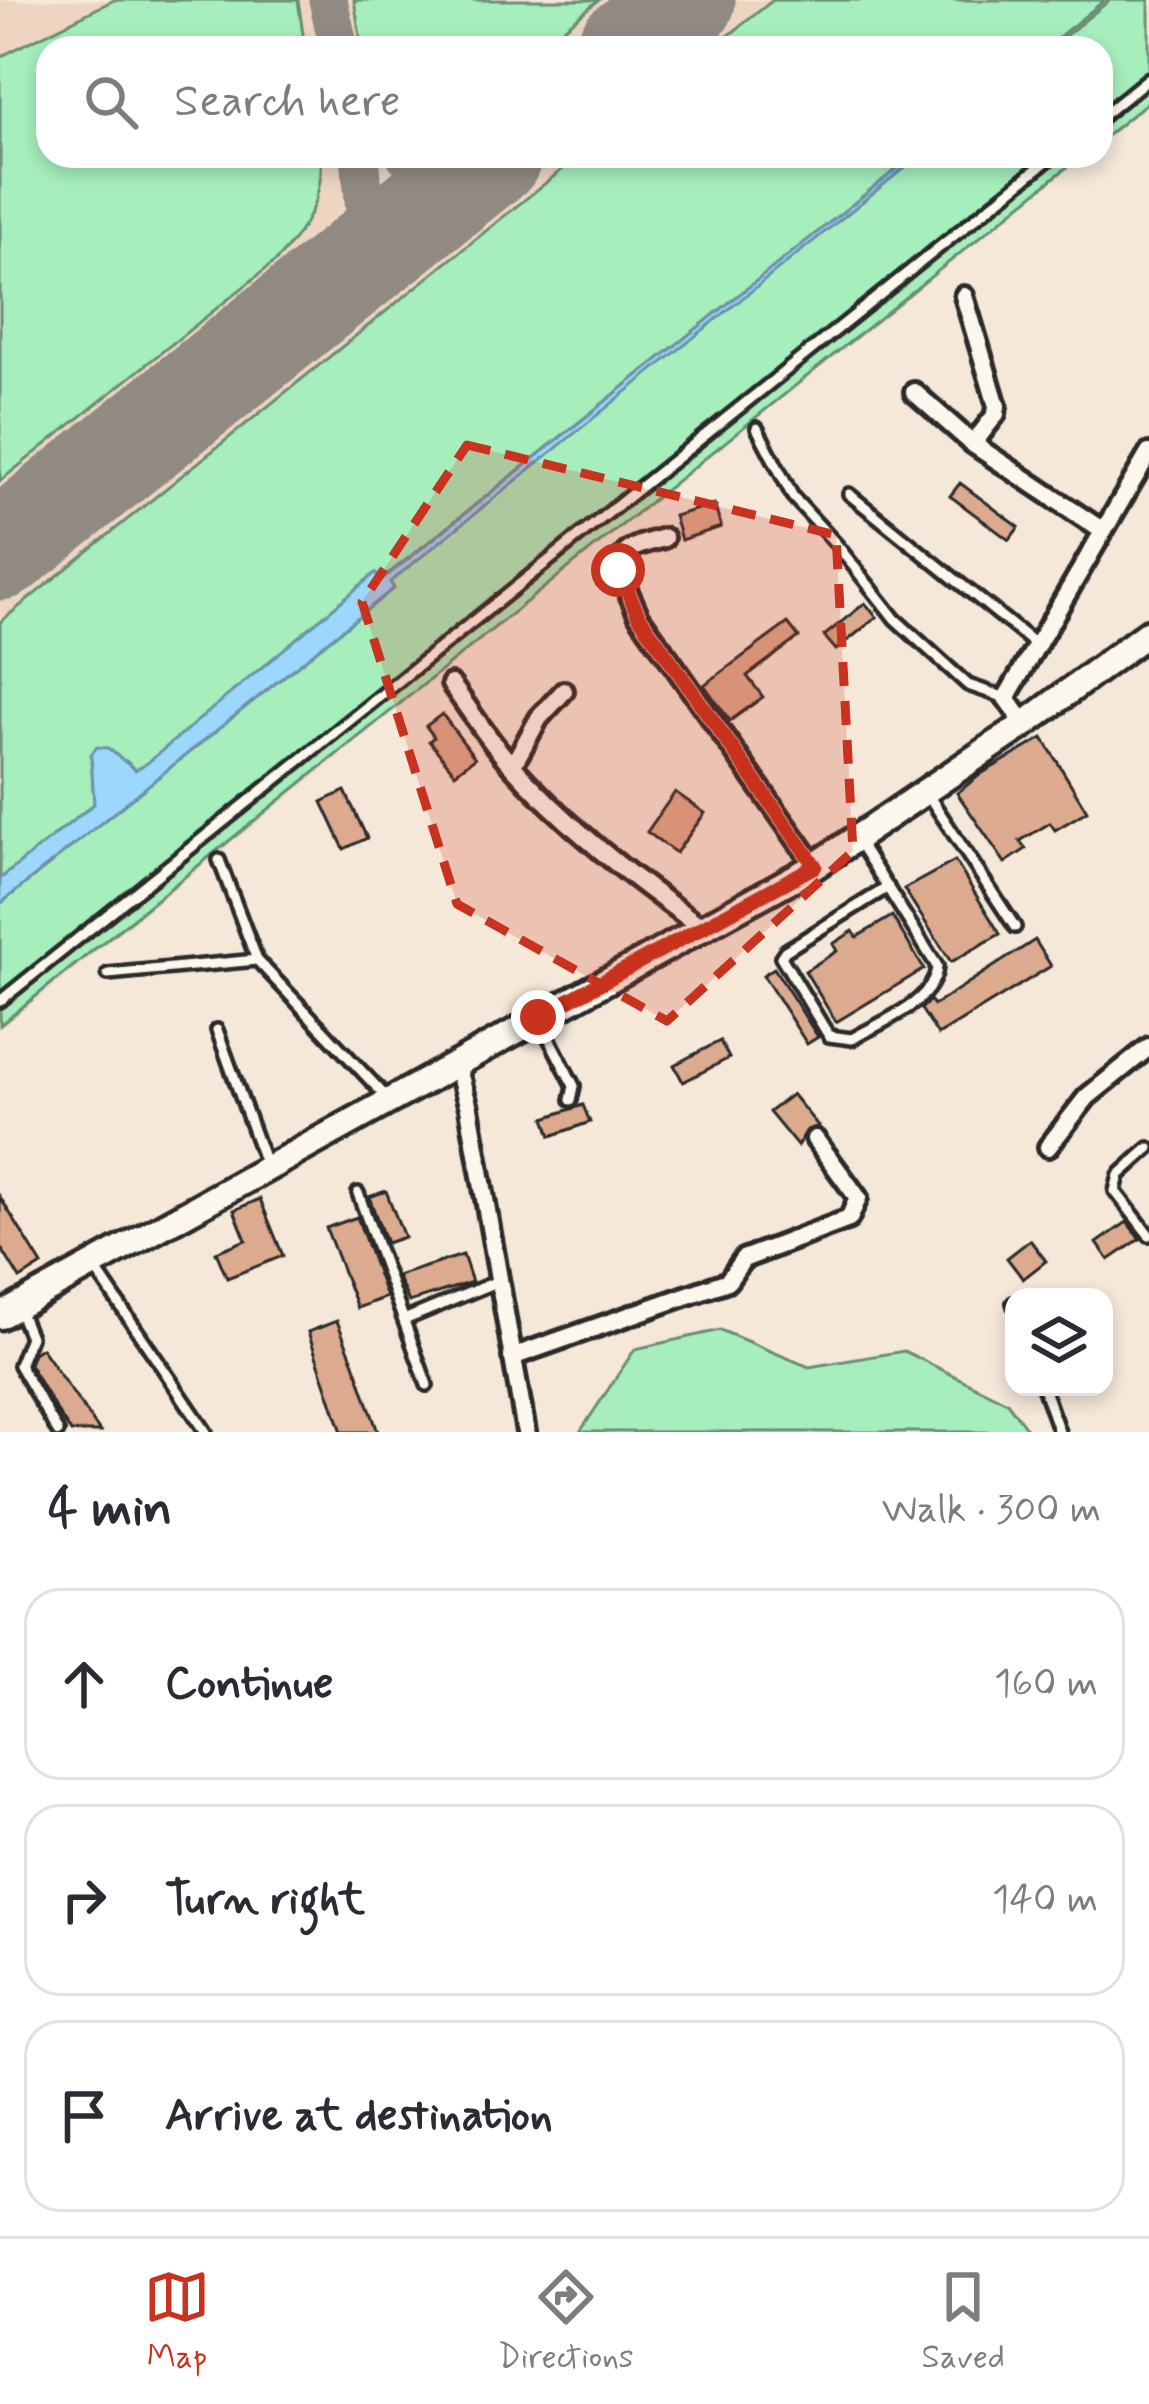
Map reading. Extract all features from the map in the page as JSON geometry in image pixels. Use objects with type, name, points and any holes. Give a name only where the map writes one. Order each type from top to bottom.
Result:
[{"type":"main road","points":[[8,1311],[815,866],[1025,724],[1149,632]]},
{"type":"street","points":[[964,296],[997,406],[973,444]]},
{"type":"street","points":[[914,392],[973,444],[1102,531]]},
{"type":"street","points":[[1025,724],[1006,698],[1149,453]]},
{"type":"street","points":[[664,538],[629,548],[618,563],[639,616],[815,866]]},
{"type":"street","points":[[451,684],[513,765],[621,870],[703,928]]},
{"type":"street","points":[[513,765],[539,718],[564,691]]},
{"type":"street","points":[[1048,1147],[1087,1096],[1149,1047]]},
{"type":"street","points":[[456,1062],[469,1108],[526,1432]]},
{"type":"street","points":[[512,1358],[728,1281],[743,1259],[849,1219],[858,1198],[814,1139]]},
{"type":"lane","points":[[1113,107],[1149,78]]},
{"type":"lane","points":[[0,1001],[1037,168]]},
{"type":"lane","points":[[757,428],[793,497],[895,619],[968,685],[1006,698]]},
{"type":"lane","points":[[849,494],[1035,644]]},
{"type":"lane","points":[[926,792],[1015,927]]},
{"type":"lane","points":[[857,839],[888,887],[937,966],[937,973],[924,995],[852,1039],[840,1040],[830,1036],[781,957],[888,887]]},
{"type":"lane","points":[[219,860],[257,960],[389,1100]]},
{"type":"lane","points":[[108,974],[257,960]]},
{"type":"lane","points":[[538,1017],[574,1086],[571,1100]]},
{"type":"lane","points":[[217,1030],[266,1168]]},
{"type":"lane","points":[[1149,1148],[1119,1175],[1115,1191],[1149,1235]]},
{"type":"lane","points":[[358,1192],[427,1385]]},
{"type":"lane","points":[[92,1263],[206,1432]]},
{"type":"lane","points":[[404,1320],[498,1281]]},
{"type":"lane","points":[[8,1311],[30,1336],[19,1365],[58,1432]]},
{"type":"lane","points":[[1045,1396],[1059,1432]]},
{"type":"highlighted area","points":[[467,445],[836,535],[853,851],[667,1021],[457,904],[362,602]]},
{"type":"shaded area","points":[[0,0],[1149,0],[1149,104],[1113,133],[1113,36],[36,36],[36,168],[1069,168],[0,1029]]},
{"type":"green space","points":[[114,0],[298,0],[303,36],[42,36]]},
{"type":"green space","points":[[354,0],[599,0],[554,36],[360,36]]},
{"type":"green space","points":[[773,0],[1105,0],[1060,36],[728,36]]},
{"type":"green space","points":[[1110,0],[1149,0],[1149,101],[1113,130],[1113,36],[1065,36]]},
{"type":"green space","points":[[36,39],[36,168],[321,168],[321,172],[303,226],[276,261],[0,481],[0,57]]},
{"type":"green space","points":[[564,168],[898,168],[382,579],[375,574],[146,764],[135,770],[126,761],[91,755],[94,804],[0,879],[0,622]]},
{"type":"green space","points":[[904,168],[1066,168],[0,1025],[0,904],[393,589],[389,582]]},
{"type":"green space","points":[[720,1330],[809,1367],[904,1351],[1007,1402],[1029,1432],[580,1432],[635,1349]]},
{"type":"water","points":[[898,168],[904,168],[390,582],[394,588],[0,904],[0,879],[94,804],[91,754],[97,747],[108,748],[135,770],[146,764],[375,573],[383,579]]},
{"type":"building","points":[[960,483],[1019,527],[1009,540],[950,496]]},
{"type":"building","points":[[714,504],[721,527],[681,540],[674,516]]},
{"type":"building","points":[[865,603],[877,617],[836,650],[824,636]]},
{"type":"building","points":[[788,623],[799,637],[747,676],[763,697],[730,721],[704,685]]},
{"type":"building","points":[[442,714],[475,758],[455,773],[429,741],[434,737],[426,726]]},
{"type":"building","points":[[1043,738],[1087,811],[1055,830],[1050,823],[1020,841],[1026,849],[1005,863],[957,793]]},
{"type":"building","points":[[345,791],[367,838],[344,849],[322,802]]},
{"type":"building","points":[[675,792],[705,813],[676,853],[647,832]]},
{"type":"building","points":[[955,861],[1000,934],[951,962],[904,889]]},
{"type":"building","points":[[892,916],[924,969],[836,1022],[805,971],[837,951],[833,944],[853,931],[857,937]]},
{"type":"building","points":[[1035,940],[1051,966],[938,1035],[921,1009],[930,1000],[934,1005]]},
{"type":"building","points":[[774,968],[818,1037],[807,1044],[763,975]]},
{"type":"building","points":[[720,1041],[729,1058],[683,1082],[674,1065]]},
{"type":"building","points":[[792,1094],[819,1127],[807,1130],[797,1146],[769,1112]]},
{"type":"building","points":[[583,1105],[590,1122],[551,1136],[545,1118]]},
{"type":"building","points":[[386,1191],[404,1237],[386,1243],[369,1197]]},
{"type":"building","points":[[0,1197],[42,1265],[20,1279],[0,1246]]},
{"type":"building","points":[[260,1199],[283,1256],[227,1278],[216,1252],[246,1240],[234,1210]]},
{"type":"building","points":[[357,1217],[386,1297],[357,1308],[326,1228]]},
{"type":"building","points":[[1127,1222],[1140,1239],[1109,1260],[1097,1243]]},
{"type":"building","points":[[1030,1240],[1046,1261],[1023,1279],[1007,1258]]},
{"type":"building","points":[[463,1255],[472,1282],[409,1302],[397,1276]]},
{"type":"building","points":[[337,1321],[378,1432],[342,1432],[308,1332]]},
{"type":"building","points":[[41,1348],[100,1432],[71,1432],[29,1364]]},
{"type":"taxiway","points":[[328,0],[336,36]]},
{"type":"taxiway","points":[[361,168],[369,255]]},
{"type":"runway","points":[[641,36],[686,0]]},
{"type":"runway","points":[[0,551],[477,168]]},
{"type":"route","points":[[538,1017],[815,866],[639,616],[618,570]]}]
